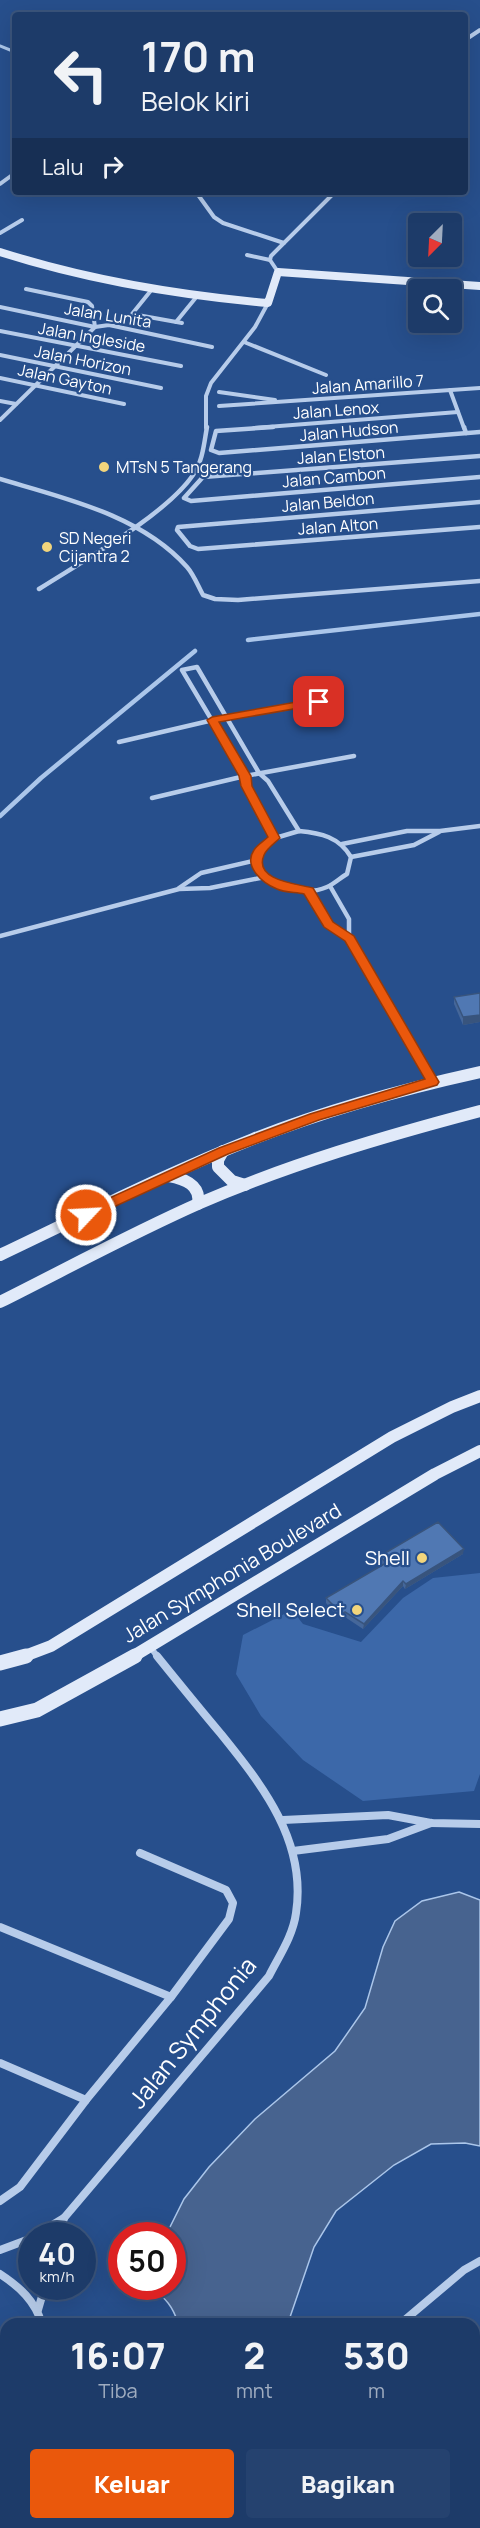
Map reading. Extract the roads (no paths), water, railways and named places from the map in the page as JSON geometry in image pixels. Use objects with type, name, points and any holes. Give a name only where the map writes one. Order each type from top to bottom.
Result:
[{"type":"street","points":[[0,184],[12,174]]},
{"type":"street","points":[[198,195],[214,217],[284,243]]},
{"type":"street","points":[[270,260],[332,195]]},
{"type":"street","points":[[0,233],[22,220]]},
{"type":"street","points":[[0,252],[62,270],[153,288],[268,303]]},
{"type":"street","points":[[247,255],[270,260],[278,272]]},
{"type":"street","points":[[278,272],[480,286]]},
{"type":"street","points":[[39,589],[134,527],[169,500],[193,475],[201,458],[207,425],[206,396],[212,383],[244,342],[268,303],[278,272]]},
{"type":"street","points":[[153,288],[132,314],[182,323]]},
{"type":"street","points":[[0,420],[95,327],[92,306],[88,303],[26,289]]},
{"type":"street","points":[[176,322],[198,295]]},
{"type":"street","name":"Jalan Lunita","points":[[0,307],[95,327],[109,325],[212,347]]},
{"type":"street","name":"Jalan Ingleside","points":[[0,331],[181,366]]},
{"type":"street","points":[[244,342],[326,375]]},
{"type":"street","name":"Jalan Horizon","points":[[0,355],[162,388]]},
{"type":"street","name":"Jalan Gayton","points":[[0,378],[124,404]]},
{"type":"street","name":"Jalan Amarillo 7","points":[[219,406],[480,388]]},
{"type":"street","points":[[450,390],[466,433]]},
{"type":"street","name":"Jalan Amarillo 7","points":[[219,392],[287,402]]},
{"type":"street","points":[[0,401],[16,404]]},
{"type":"street","name":"Jalan Lenox","points":[[219,453],[211,450],[216,431],[458,412]]},
{"type":"street","name":"Jalan Hudson","points":[[219,453],[480,432]]},
{"type":"street","name":"Jalan Elston","points":[[191,501],[185,497],[203,477],[480,456]]},
{"type":"street","name":"Jalan Cambon","points":[[191,501],[480,477]]},
{"type":"street","points":[[0,479],[95,510],[134,527],[167,546],[188,567],[203,595],[215,599],[238,600],[480,581]]},
{"type":"street","name":"Jalan Beldon","points":[[198,549],[190,546],[177,530],[178,527],[480,502]]},
{"type":"street","name":"Jalan Alton","points":[[198,549],[480,527]]},
{"type":"street","points":[[274,838],[246,786],[245,776],[182,669],[197,667],[259,773],[268,781],[299,831]]},
{"type":"street","points":[[119,742],[226,717],[319,702]]},
{"type":"street","points":[[152,798],[259,773],[354,756]]},
{"type":"street","points":[[342,844],[407,831],[440,831],[480,826]]},
{"type":"street","points":[[299,831],[327,836],[342,844],[351,857],[347,874],[330,886],[309,890],[281,886],[265,877],[256,860],[265,844],[274,838],[299,831]]},
{"type":"street","points":[[351,857],[414,845],[440,831]]},
{"type":"street","points":[[179,889],[201,873],[256,860]]},
{"type":"street","points":[[0,936],[179,889],[210,888],[265,877]]},
{"type":"street","points":[[330,886],[349,919],[349,939]]},
{"type":"street","points":[[309,890],[328,925],[349,939],[433,1082]]},
{"type":"street","points":[[0,1255],[224,1151],[314,1117],[433,1082],[480,1072]]},
{"type":"street","points":[[0,1302],[198,1204],[245,1185],[386,1137],[480,1111]]},
{"type":"street","points":[[224,1151],[218,1160],[218,1167],[232,1181],[245,1185]]},
{"type":"street","points":[[169,1176],[190,1182],[197,1188],[200,1196],[198,1204]]},
{"type":"street","name":"Jalan Symphonia Boulevard","points":[[0,1663],[10,1662],[51,1646],[392,1437],[452,1407],[480,1396]]},
{"type":"street","name":"Jalan Symphonia Boulevard","points":[[0,1719],[37,1710],[150,1647],[435,1474],[480,1451]]},
{"type":"street","name":"Jalan Symphonia","points":[[57,2222],[64,2218],[269,1976],[291,1932],[297,1912],[299,1881],[284,1820],[265,1789],[150,1647]]},
{"type":"street","points":[[284,1820],[388,1815],[431,1823],[480,1824]]},
{"type":"street","points":[[293,1851],[388,1839],[431,1823]]},
{"type":"street","points":[[0,2201],[20,2187],[229,1919],[234,1906],[233,1898],[226,1890],[140,1853]]},
{"type":"street","points":[[0,1927],[171,1996]]},
{"type":"street","points":[[0,2063],[86,2100]]},
{"type":"street","name":"Jalan Symphonia","points":[[63,2222],[64,2218]]},
{"type":"street","points":[[0,2250],[18,2243]]},
{"type":"street","points":[[407,2318],[464,2270],[480,2261]]},
{"type":"street","points":[[0,2274],[19,2284],[38,2310],[40,2318]]},
{"type":"street","points":[[38,2310],[41,2300]]},
{"type":"waterway","points":[[0,46],[12,51]]},
{"type":"waterway","points":[[248,640],[480,614]]},
{"type":"waterway","points":[[0,816],[41,778],[195,651]]},
{"type":"place","name":"MTsN 5 Tangerang","points":[[104,467]]},
{"type":"place","name":"SD Negeri Cijantra 2","points":[[47,547]]},
{"type":"place","name":"Shell","points":[[422,1558]]},
{"type":"place","name":"Shell Select","points":[[357,1610]]}]
